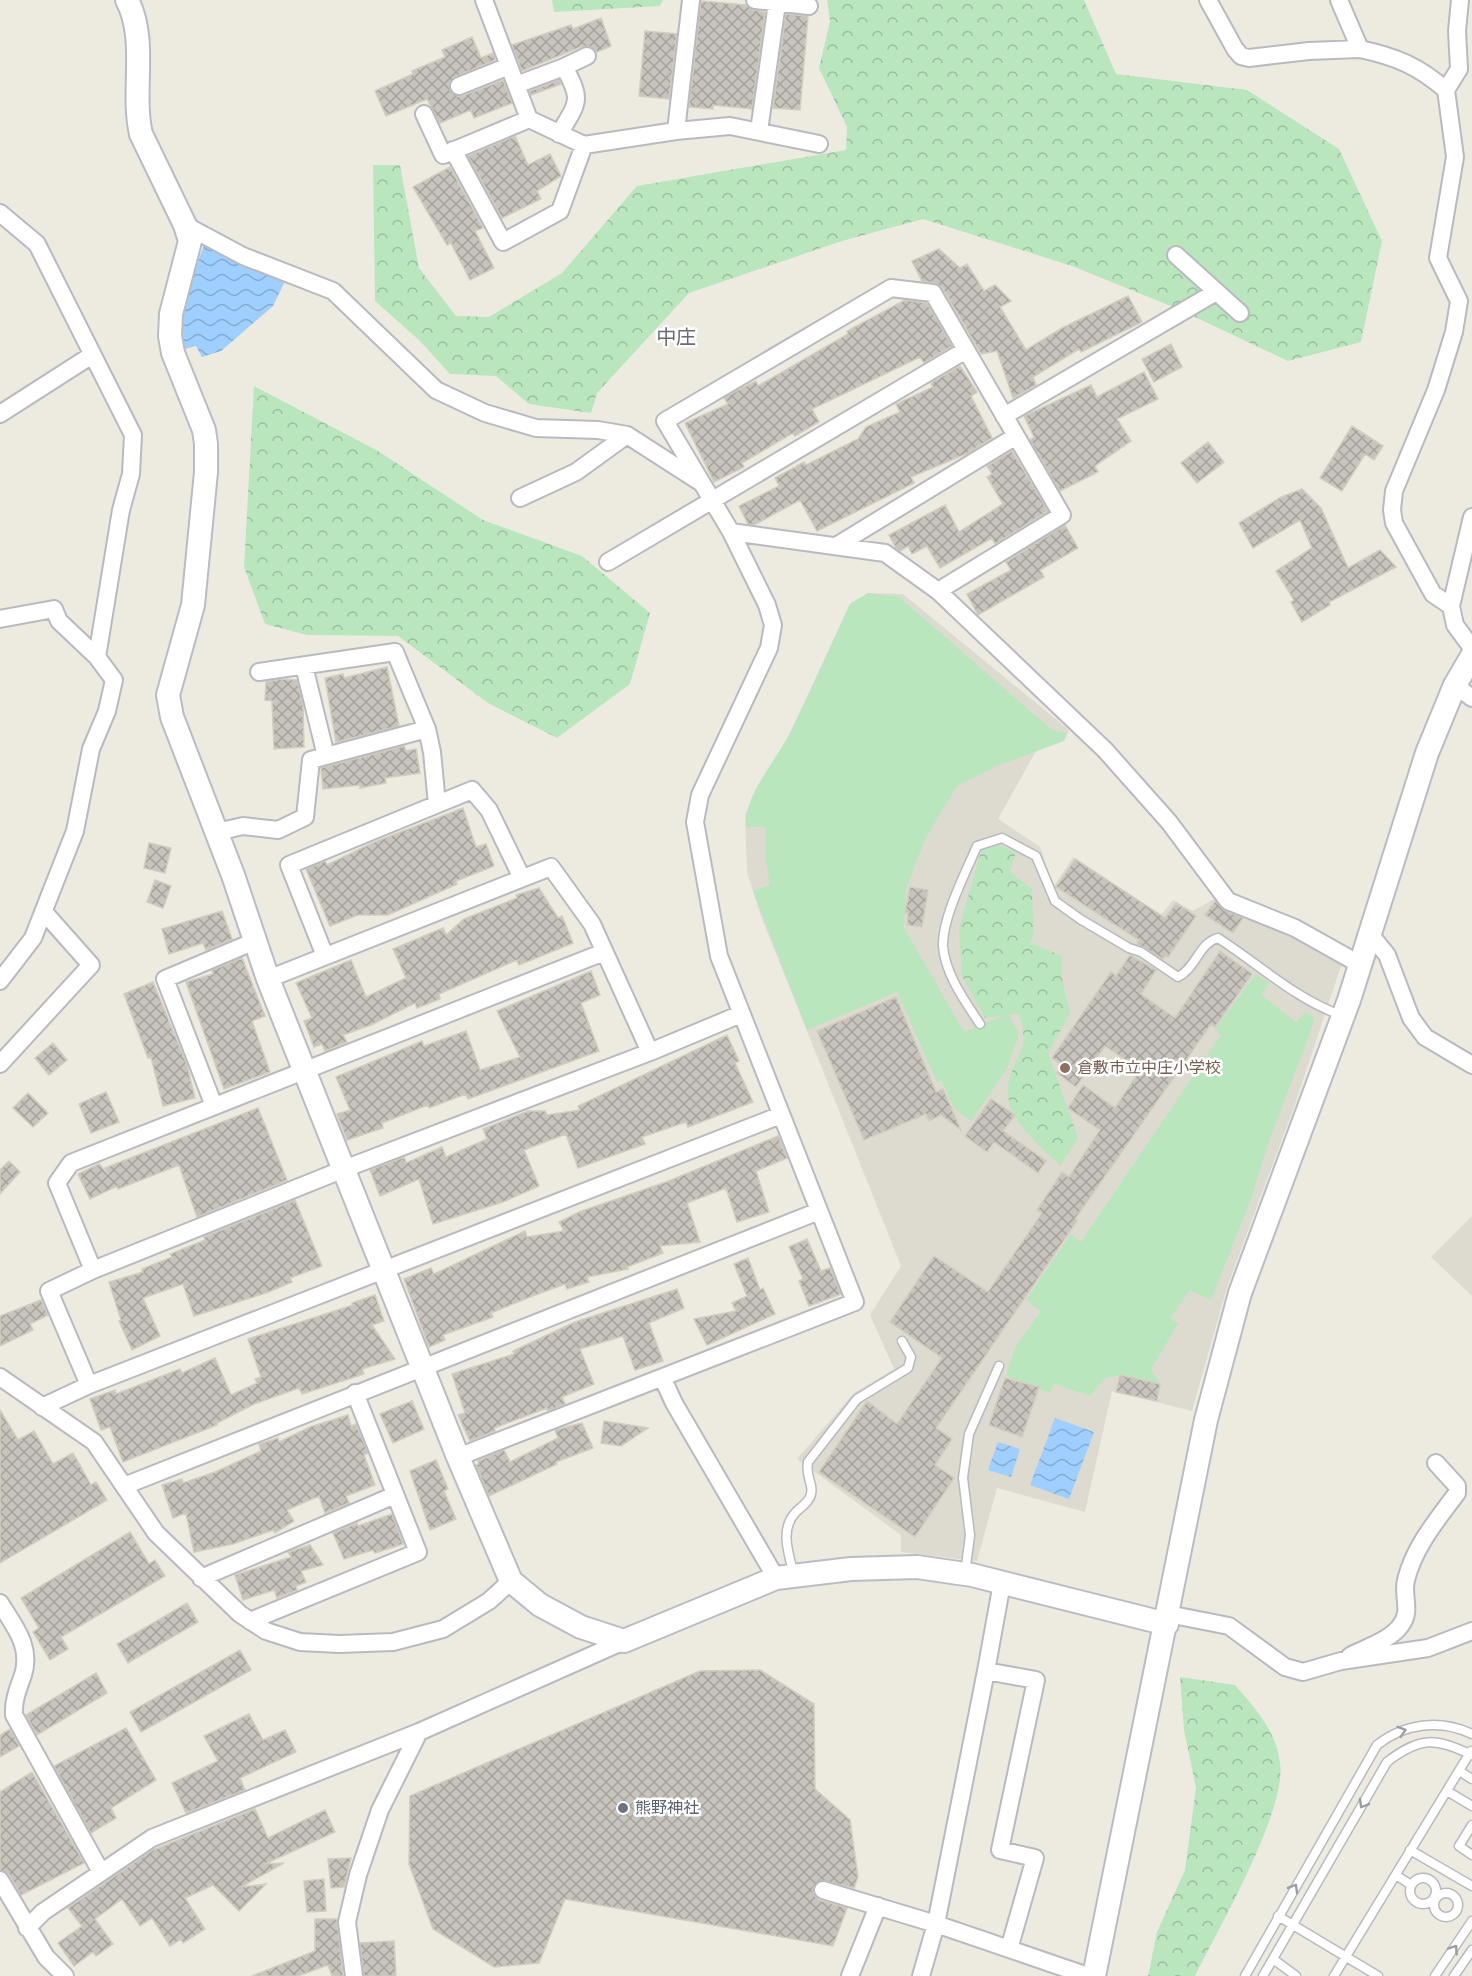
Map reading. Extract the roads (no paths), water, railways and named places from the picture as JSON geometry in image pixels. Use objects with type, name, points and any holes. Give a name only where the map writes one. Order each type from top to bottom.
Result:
[{"type":"street","points":[[127,0],[136,29],[138,119],[141,134],[185,225],[190,241],[171,314],[170,336],[173,353],[204,430],[206,472],[193,605],[168,695],[172,717],[217,832],[268,979],[458,1457],[511,1581],[540,1605],[581,1627],[624,1641]]},
{"type":"street","points":[[484,0],[529,119],[584,145],[676,131],[730,126],[759,130],[819,144]]},
{"type":"street","points":[[676,131],[691,0]]},
{"type":"street","points":[[755,0],[809,6]]},
{"type":"street","points":[[1208,0],[1241,56],[1249,58],[1309,51],[1360,49],[1391,56],[1423,70],[1446,90]]},
{"type":"street","points":[[1339,0],[1360,49]]},
{"type":"street","points":[[1451,606],[1433,594],[1394,523],[1392,510],[1394,491],[1436,390],[1466,302],[1438,258],[1455,157],[1446,90],[1459,69],[1457,31],[1461,0]]},
{"type":"street","points":[[759,130],[777,3]]},
{"type":"street","points":[[516,85],[587,56]]},
{"type":"street","points":[[459,86],[509,66]]},
{"type":"street","points":[[559,134],[576,105],[577,90],[564,67]]},
{"type":"street","points":[[424,114],[443,155],[529,119]]},
{"type":"street","points":[[453,150],[503,242],[560,211],[584,145]]},
{"type":"street","points":[[0,213],[37,244],[133,435],[131,474],[121,510],[97,657]]},
{"type":"street","points":[[185,225],[243,256],[333,291],[436,390],[485,412],[536,428],[598,430],[627,435],[703,484]]},
{"type":"street","points":[[1176,255],[1240,313]]},
{"type":"street","points":[[458,1457],[663,1379],[855,1302],[719,956],[695,822],[700,795],[769,648],[773,625],[767,605],[731,532],[665,421],[891,288],[933,293],[1062,515],[938,591]]},
{"type":"street","points":[[1004,416],[1216,292]]},
{"type":"street","points":[[608,561],[713,502],[966,350]]},
{"type":"street","points":[[3,406],[92,355]]},
{"type":"street","points":[[520,498],[576,472],[627,435]]},
{"type":"street","points":[[836,546],[1016,436]]},
{"type":"street","points":[[1472,517],[1451,606],[1455,625],[1472,648]]},
{"type":"street","points":[[731,532],[885,553],[938,591],[1105,750],[1169,822],[1228,901],[1296,928],[1361,965]]},
{"type":"street","points":[[0,619],[54,609],[59,621],[97,657],[114,680],[107,711],[91,749],[75,831],[33,938],[0,981]]},
{"type":"street","points":[[259,672],[395,652],[427,729],[432,752],[436,804]]},
{"type":"street","points":[[1094,1976],[1206,1420],[1240,1293],[1361,965],[1427,753],[1463,691],[1472,656]]},
{"type":"street","points":[[304,666],[326,756]]},
{"type":"street","points":[[217,832],[243,826],[278,830],[305,818],[310,760],[427,729]]},
{"type":"street","points":[[325,956],[289,865],[436,804],[472,790],[489,810],[522,878]]},
{"type":"street","points":[[268,979],[550,867],[592,924],[650,1052]]},
{"type":"street","points":[[0,1064],[91,965],[44,912]]},
{"type":"street","points":[[1370,934],[1387,955],[1411,1018],[1425,1037],[1472,1065]]},
{"type":"street","points":[[214,1106],[165,979],[255,941]]},
{"type":"street","points":[[93,1270],[57,1183],[71,1163],[604,952]]},
{"type":"street","points":[[88,1385],[49,1290],[93,1270],[344,1169],[650,1052],[741,1014]]},
{"type":"street","points":[[42,1407],[88,1385],[781,1114]]},
{"type":"street","points":[[124,1486],[422,1366],[819,1211]]},
{"type":"street","points":[[0,1377],[94,1442],[156,1533],[201,1578],[250,1621],[266,1631],[300,1642],[339,1644],[393,1642],[443,1629],[489,1601],[511,1581]]},
{"type":"street","points":[[663,1379],[674,1403],[785,1577]]},
{"type":"street","points":[[250,1621],[418,1552],[355,1393]]},
{"type":"street","points":[[1341,1661],[1386,1638],[1401,1626],[1407,1612],[1405,1582],[1415,1555],[1457,1493],[1457,1486],[1436,1463]]},
{"type":"street","points":[[201,1578],[395,1495]]},
{"type":"street","points":[[27,1928],[43,1912],[152,1838],[419,1732],[624,1641],[785,1577],[851,1569],[917,1567],[965,1574],[1167,1619],[1229,1626],[1285,1667],[1303,1672],[1341,1661],[1428,1648],[1472,1631]]},
{"type":"street","points":[[921,1976],[936,1924],[1002,1583]]},
{"type":"street","points":[[0,1603],[24,1642],[27,1652],[25,1669],[13,1704],[14,1716],[101,1872]]},
{"type":"street","points":[[986,1671],[1036,1680],[1000,1850],[1035,1858],[1009,1949]]},
{"type":"street","points":[[354,1976],[347,1922],[358,1875],[380,1810],[419,1732]]},
{"type":"street","points":[[0,1880],[46,1957],[65,1976]]},
{"type":"street","points":[[824,1890],[936,1924],[1088,1976]]},
{"type":"street","points":[[850,1976],[878,1906]]},
{"type":"lane","points":[[980,1024],[949,969],[943,945],[946,926],[977,846],[1002,838],[1036,856],[1055,901],[1129,948],[1142,952],[1178,977],[1188,972],[1209,940],[1218,938],[1265,974],[1314,1005],[1343,1016]]},
{"type":"lane","points":[[785,1577],[786,1532],[792,1516],[811,1497],[812,1487],[805,1474],[808,1462],[857,1399],[908,1368],[911,1357],[902,1341]]},
{"type":"lane","points":[[965,1574],[970,1534],[963,1478],[969,1434],[999,1366]]},
{"type":"lane","points":[[1245,1976],[1377,1745],[1390,1735],[1424,1725],[1442,1724],[1472,1734]]},
{"type":"lane","points":[[1263,1976],[1387,1762],[1405,1749],[1430,1740],[1443,1741],[1471,1752],[1334,1976]]},
{"type":"lane","points":[[1459,1771],[1472,1779]]},
{"type":"lane","points":[[1447,1791],[1472,1806]]},
{"type":"lane","points":[[1472,1825],[1459,1846],[1472,1855]]},
{"type":"lane","points":[[1410,1850],[1472,1886]]},
{"type":"lane","points":[[1396,1875],[1411,1885]]},
{"type":"lane","points":[[1411,1885],[1426,1878],[1435,1886],[1433,1905],[1439,1916],[1444,1918],[1458,1912]]},
{"type":"lane","points":[[1411,1885],[1410,1894],[1419,1904],[1424,1905],[1450,1893],[1457,1898],[1458,1912]]},
{"type":"lane","points":[[1435,1976],[1472,1921],[1458,1912]]},
{"type":"lane","points":[[1278,1916],[1378,1976]]},
{"type":"lane","points":[[1454,1976],[1472,1950]]},
{"type":"lane","points":[[1273,1959],[1296,1976]]},
{"type":"water","points":[[206,240],[253,269],[286,279],[273,306],[221,351],[202,357],[196,346],[185,349],[183,321],[188,293]]},
{"type":"water","points":[[1055,1418],[1094,1432],[1069,1499],[1030,1485]]},
{"type":"water","points":[[998,1442],[1020,1449],[1011,1477],[988,1470]]},
{"type":"place","name":"倉敷市立中庄小学校","points":[[1065,1068]]},
{"type":"place","name":"熊野神社","points":[[623,1808]]},
{"type":"district","name":"中庄","points":[[676,337]]}]
